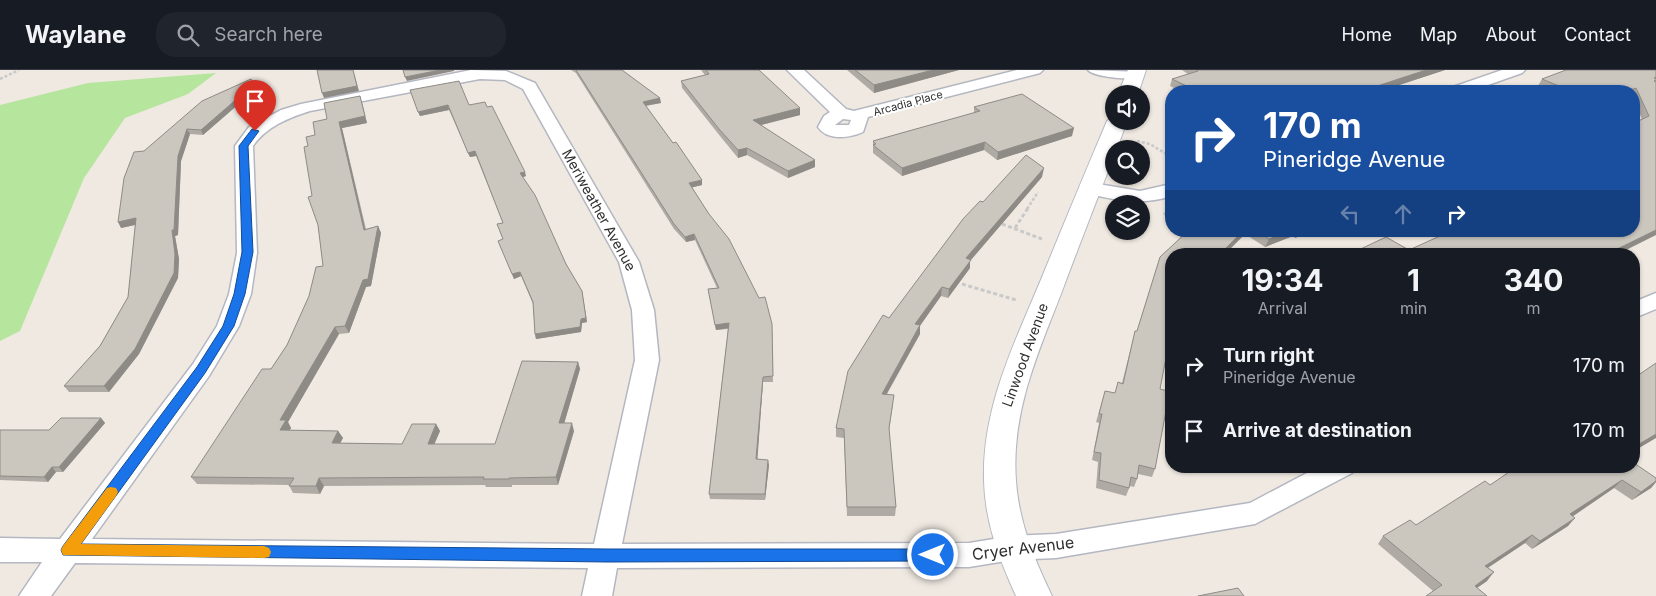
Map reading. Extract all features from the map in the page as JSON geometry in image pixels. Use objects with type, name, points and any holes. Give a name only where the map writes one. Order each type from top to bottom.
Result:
[{"type":"main road","points":[[1131,85],[1136,73]]},
{"type":"main road","name":"Linwood Avenue","points":[[1034,596],[1012,548],[999,484],[999,448],[1005,405],[1016,373],[1092,189],[1114,130]]},
{"type":"street","name":"Arcadia Place","points":[[795,70],[840,112],[830,120],[826,127],[836,132],[849,132],[857,128],[860,116],[1036,70]]},
{"type":"street","points":[[1096,70],[1136,73]]},
{"type":"street","points":[[1473,85],[1517,70]]},
{"type":"street","name":"Meriweather Avenue","points":[[34,596],[201,370],[228,326],[240,294],[247,252],[244,146],[250,136],[269,121],[287,113],[394,89],[481,74],[514,78],[529,86],[629,262],[640,288],[647,326],[647,360],[597,596]]},
{"type":"street","points":[[1092,189],[1135,198],[1151,198],[1165,192]]},
{"type":"street","points":[[1640,309],[1656,300]]},
{"type":"street","name":"Cryer Avenue","points":[[0,550],[607,556],[969,555],[1012,548],[1056,546],[1255,513],[1330,473]]},
{"type":"path","points":[[0,79],[19,70]]},
{"type":"path","points":[[1150,144],[1165,153]]},
{"type":"path","points":[[1015,228],[1038,192]]},
{"type":"path","points":[[1161,211],[1165,214]]},
{"type":"path","points":[[1002,224],[1042,239]]},
{"type":"path","points":[[962,284],[1016,300]]},
{"type":"green space","points":[[216,73],[188,94],[125,118],[84,178],[20,331],[0,341],[0,105],[88,83]]},
{"type":"building","points":[[317,70],[353,70],[357,86],[322,93]]},
{"type":"building","points":[[403,70],[440,70],[405,77]]},
{"type":"building","points":[[576,70],[622,70],[660,98],[643,102],[673,143],[676,142],[702,180],[689,183],[709,214],[729,239],[759,298],[765,297],[772,324],[773,376],[763,377],[756,459],[768,460],[765,494],[709,494],[729,323],[715,325],[708,289],[719,288],[694,234],[685,237],[674,224]]},
{"type":"building","points":[[706,70],[759,70],[800,108],[753,120],[815,160],[788,171],[747,148],[738,150],[681,81],[709,74]]},
{"type":"building","points":[[855,70],[933,70],[874,85]]},
{"type":"building","points":[[1426,70],[1380,85],[1184,85],[1172,79],[1198,71]]},
{"type":"building","points":[[1566,70],[1656,70],[1656,77],[1654,78],[1656,80],[1654,81],[1656,82],[1656,230],[1619,248],[1413,248],[1438,237],[1640,237],[1640,120],[1649,116],[1640,97],[1640,85],[1557,85],[1542,79]]},
{"type":"building","points":[[251,79],[254,84],[201,130],[187,129],[178,156],[174,230],[172,230],[175,254],[174,273],[135,349],[104,386],[64,386],[100,346],[128,297],[136,218],[118,222],[124,178],[134,152],[144,151],[202,101]]},
{"type":"building","points":[[459,81],[469,105],[485,102],[487,107],[492,106],[525,172],[520,173],[535,195],[566,264],[582,291],[586,318],[581,319],[580,327],[535,334],[533,302],[520,272],[512,274],[498,241],[503,239],[497,224],[503,223],[475,151],[468,153],[448,105],[418,112],[410,90]]},
{"type":"building","points":[[1022,94],[1074,128],[998,152],[985,142],[902,168],[873,145],[876,144],[873,141],[980,111],[974,107]]},
{"type":"building","points":[[360,96],[365,116],[339,122],[364,230],[378,226],[368,279],[363,280],[345,326],[335,327],[280,420],[286,420],[280,430],[338,431],[332,443],[402,444],[412,424],[436,424],[428,444],[495,444],[522,361],[578,362],[559,423],[572,423],[556,477],[509,479],[483,479],[484,477],[319,478],[316,486],[289,486],[294,478],[191,477],[262,369],[271,369],[287,345],[309,296],[316,267],[323,266],[318,225],[308,197],[312,196],[304,147],[308,146],[306,137],[315,135],[313,122],[327,119],[324,103]]},
{"type":"building","points":[[1026,155],[1044,168],[966,258],[971,260],[949,289],[942,287],[915,324],[920,325],[882,394],[894,395],[889,428],[896,507],[847,507],[844,429],[836,428],[848,371],[883,315],[889,318],[963,219],[980,201],[983,202]]},
{"type":"building","points":[[1182,237],[1237,237],[1226,248],[1170,248]]},
{"type":"building","points":[[1386,237],[1405,248],[1363,248]]},
{"type":"building","points":[[1165,252],[1165,363],[1160,389],[1165,390],[1165,416],[1155,469],[1139,465],[1137,479],[1131,477],[1129,488],[1099,480],[1101,453],[1094,452],[1102,414],[1099,414],[1105,391],[1115,393],[1118,382],[1123,384],[1135,331],[1137,331],[1160,257]]},
{"type":"building","points":[[1656,363],[1656,434],[1640,443],[1640,374]]},
{"type":"building","points":[[61,418],[101,418],[59,467],[52,467],[44,477],[0,476],[0,430],[49,430]]},
{"type":"building","points":[[1640,467],[1656,478],[1656,481],[1641,492],[1622,480],[1570,514],[1575,518],[1540,541],[1532,535],[1485,566],[1494,572],[1475,586],[1487,596],[1426,596],[1442,585],[1383,536],[1410,520],[1416,525],[1485,481],[1490,485],[1508,473],[1640,473]]},
{"type":"building","points":[[1238,588],[1244,596],[1198,596]]},
{"type":"slow traffic","points":[[111,492],[68,550],[264,552]]},
{"type":"route","points":[[255,131],[244,146],[247,252],[240,294],[228,326],[201,370],[68,550],[607,556],[933,555]]}]
